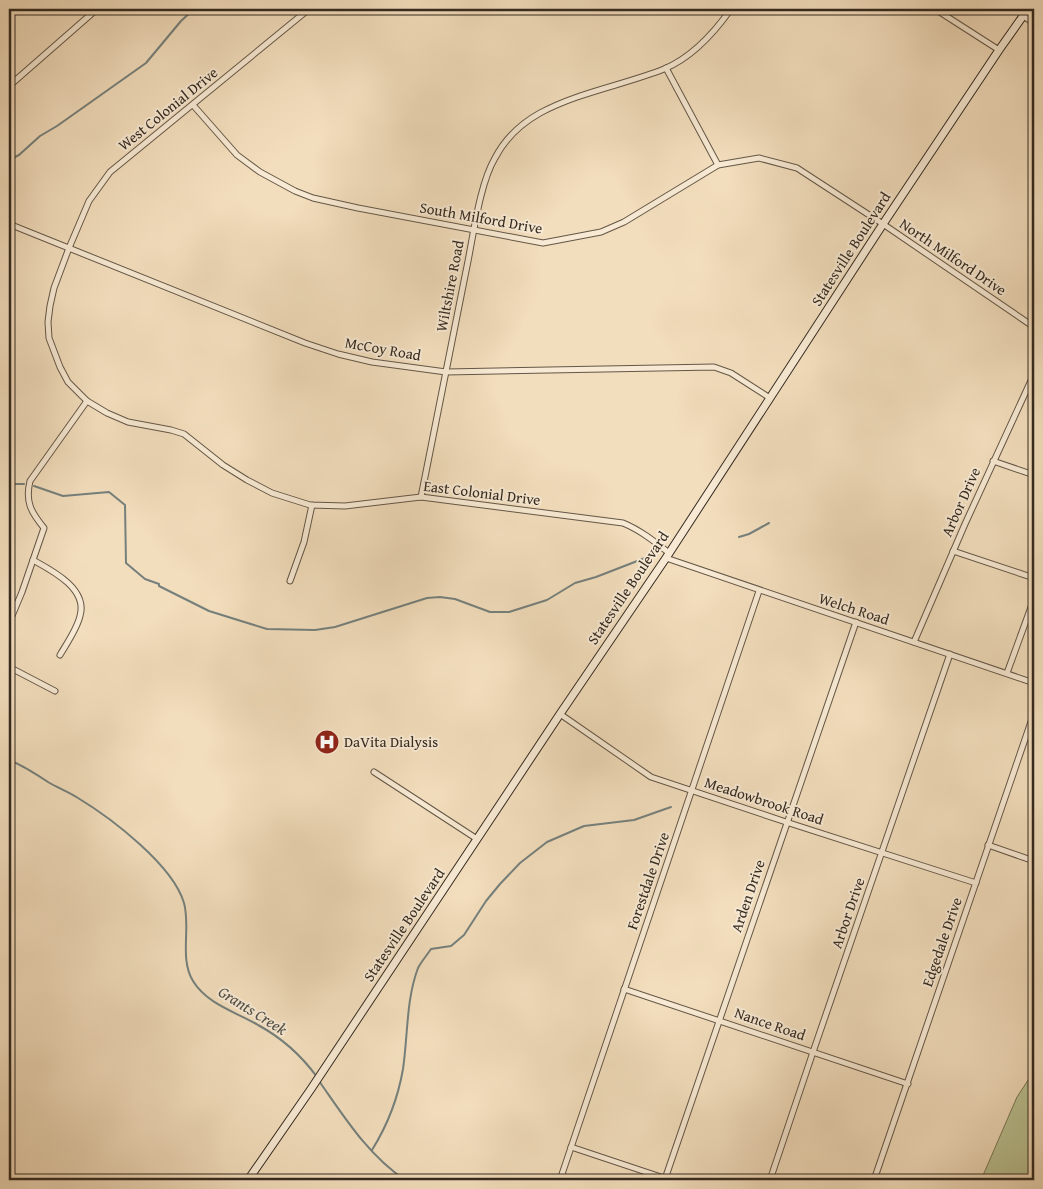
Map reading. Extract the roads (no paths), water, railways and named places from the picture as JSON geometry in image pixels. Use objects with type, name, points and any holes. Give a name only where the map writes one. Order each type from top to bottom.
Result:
[{"type":"main road","name":"Statesville Boulevard","points":[[248,1180],[311,1090],[560,714],[668,555],[883,224],[1028,9]]},
{"type":"street","points":[[9,86],[97,9]]},
{"type":"street","name":"West Colonial Drive","points":[[69,248],[89,201],[110,172],[309,9]]},
{"type":"street","name":"Wiltshire Road","points":[[421,498],[474,230],[484,185],[494,158],[513,133],[525,122],[561,103],[666,68],[694,50],[717,28],[731,9]]},
{"type":"street","points":[[935,9],[999,50]]},
{"type":"street","points":[[1023,16],[1034,23]]},
{"type":"street","points":[[666,68],[718,165]]},
{"type":"street","name":"South Milford Drive","points":[[193,104],[237,155],[260,172],[295,191],[313,198],[542,243],[601,232],[624,222],[718,165],[759,158],[797,168],[883,224]]},
{"type":"street","name":"McCoy Road","points":[[9,224],[305,343],[338,354],[372,362],[446,372],[714,367],[731,373],[770,398]]},
{"type":"street","name":"North Milford Drive","points":[[883,224],[1034,327]]},
{"type":"street","name":"East Colonial Drive","points":[[69,248],[50,306],[49,338],[68,382],[87,401],[107,413],[128,422],[184,434],[223,465],[247,480],[272,492],[312,505],[345,506],[421,498],[623,523],[643,533],[668,555]]},
{"type":"street","name":"Arbor Drive","points":[[914,642],[953,550],[1034,374]]},
{"type":"street","points":[[9,623],[44,528],[32,514],[28,492],[30,481],[87,401]]},
{"type":"street","points":[[993,461],[1034,475]]},
{"type":"street","points":[[290,581],[304,542],[312,505]]},
{"type":"street","points":[[953,550],[1034,578]]},
{"type":"street","name":"Welch Road","points":[[668,555],[759,590],[1034,683]]},
{"type":"street","points":[[33,560],[74,588],[79,598],[80,616],[60,655]]},
{"type":"street","name":"Forestdale Drive","points":[[560,1180],[759,590]]},
{"type":"street","points":[[1007,673],[1034,599]]},
{"type":"street","name":"Arden Drive","points":[[667,1179],[786,822],[856,622]]},
{"type":"street","name":"Arbor Drive","points":[[770,1180],[950,654]]},
{"type":"street","points":[[9,667],[54,691]]},
{"type":"street","name":"Edgedale Drive","points":[[874,1180],[1034,713]]},
{"type":"street","name":"Meadowbrook Road","points":[[560,714],[651,776],[976,883]]},
{"type":"street","points":[[374,772],[477,839]]},
{"type":"street","points":[[988,845],[1034,861]]},
{"type":"street","name":"Nance Road","points":[[624,988],[908,1084]]},
{"type":"street","points":[[571,1147],[667,1179]]},
{"type":"waterway","points":[[9,160],[19,155],[40,136],[146,63],[181,21],[194,9]]},
{"type":"waterway","points":[[9,484],[24,484]]},
{"type":"waterway","points":[[34,486],[63,496],[109,492],[125,505],[126,563],[145,579],[159,584],[159,586],[209,611],[267,629],[315,630],[335,627],[427,598],[440,597],[455,599],[490,612],[509,612],[547,600],[575,583],[645,558]]},
{"type":"waterway","points":[[739,537],[749,534],[769,523]]},
{"type":"waterway","name":"Grants Creek","points":[[9,760],[92,807],[123,830],[154,858],[178,888],[184,903],[187,963],[193,981],[214,1002],[267,1030],[283,1041],[298,1054],[317,1077]]},
{"type":"waterway","points":[[372,1150],[387,1121],[398,1091],[403,1069],[411,992],[418,968],[431,949],[451,946],[464,935],[486,901],[500,884],[520,863],[547,842],[584,826],[634,820],[671,807]]},
{"type":"waterway","name":"Grants Creek","points":[[319,1081],[368,1147],[405,1180]]},
{"type":"place","name":"DaVita Dialysis","points":[[327,742]]}]
